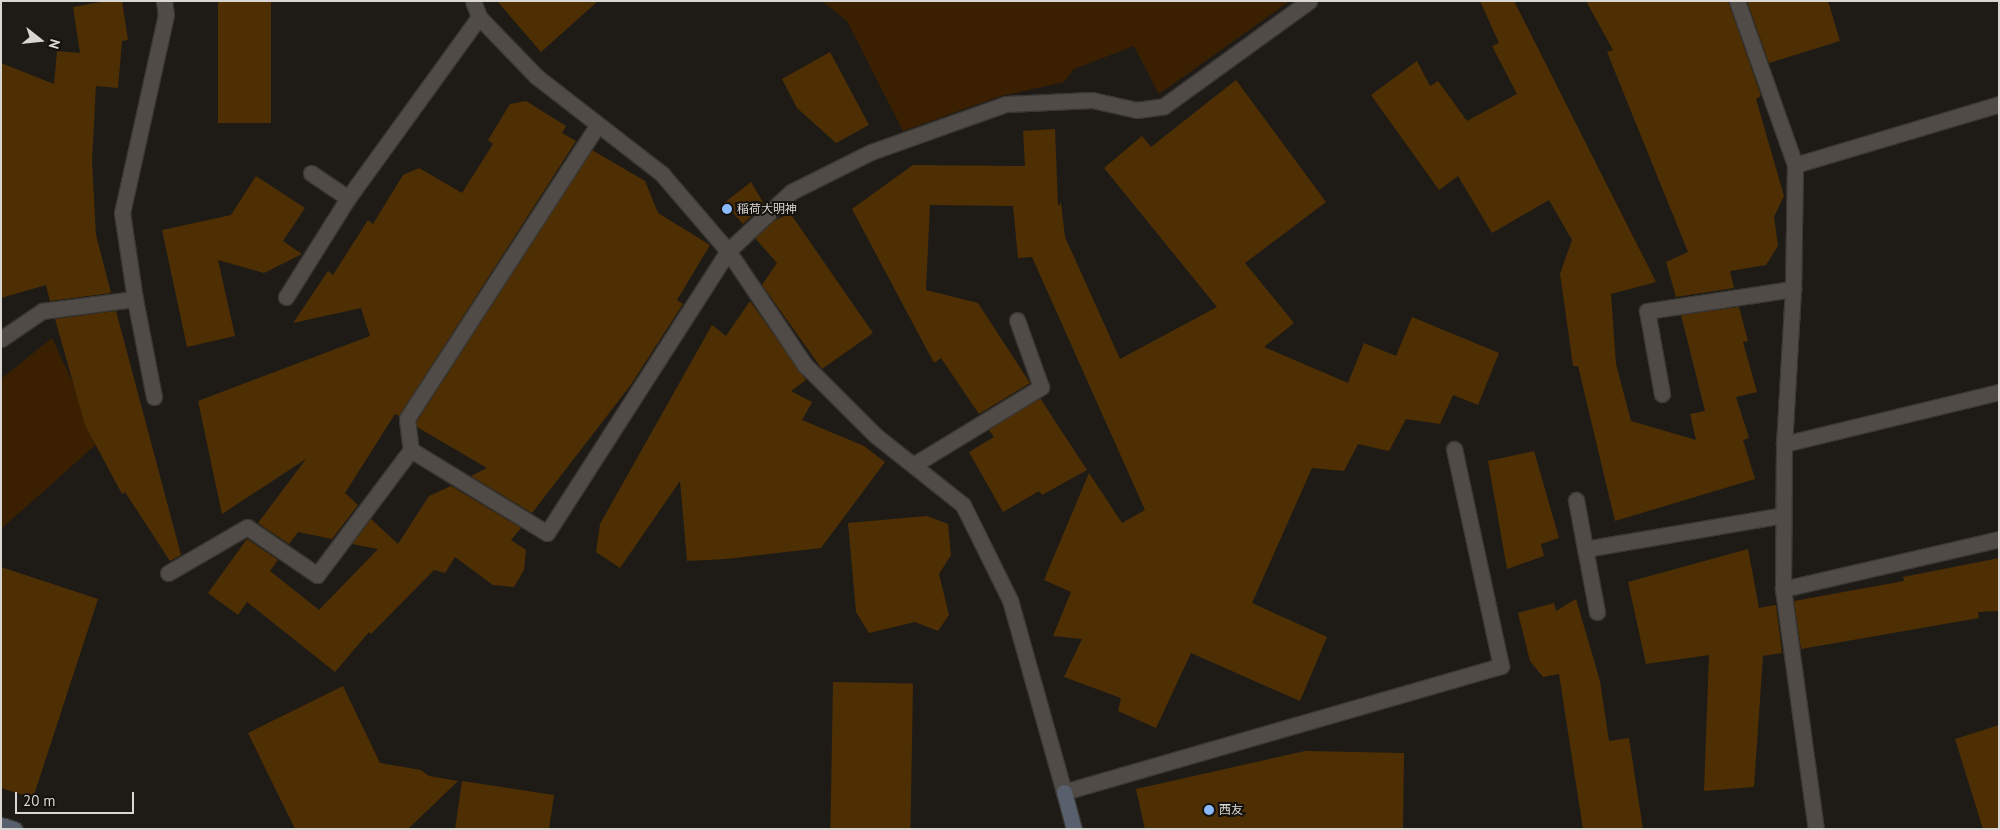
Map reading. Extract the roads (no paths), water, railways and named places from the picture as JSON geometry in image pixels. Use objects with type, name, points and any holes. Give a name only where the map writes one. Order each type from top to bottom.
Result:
[{"type":"street","points":[[154,397],[135,298],[122,213],[166,15],[164,1]]},
{"type":"street","points":[[473,1],[480,17],[537,77],[597,126],[662,174],[728,251],[806,365],[875,435],[915,464],[963,505],[1010,600],[1074,829]]},
{"type":"street","points":[[411,450],[547,533],[728,251],[791,192],[871,152],[1006,104],[1092,100],[1136,110],[1164,106],[1309,1]]},
{"type":"street","points":[[1737,1],[1795,165],[1793,289],[1784,444],[1783,589],[1816,829]]},
{"type":"street","points":[[286,297],[348,198],[480,17]]},
{"type":"street","points":[[1795,165],[1999,104]]},
{"type":"street","points":[[168,573],[247,527],[317,575],[411,450],[407,419],[597,126]]},
{"type":"street","points":[[310,173],[348,198]]},
{"type":"street","points":[[1662,394],[1647,311],[1793,289]]},
{"type":"street","points":[[1,340],[42,311],[135,298]]},
{"type":"street","points":[[915,464],[1041,387],[1017,320]]},
{"type":"street","points":[[1784,444],[1999,392]]},
{"type":"street","points":[[1064,792],[1501,666],[1454,449]]},
{"type":"street","points":[[1576,500],[1597,612]]},
{"type":"street","points":[[1585,549],[1783,515]]},
{"type":"street","points":[[1783,589],[1999,539]]},
{"type":"street","points":[[1,825],[14,829]]},
{"type":"place","name":"稲荷大明神","points":[[727,209]]},
{"type":"place","name":"西友","points":[[1209,810]]}]
